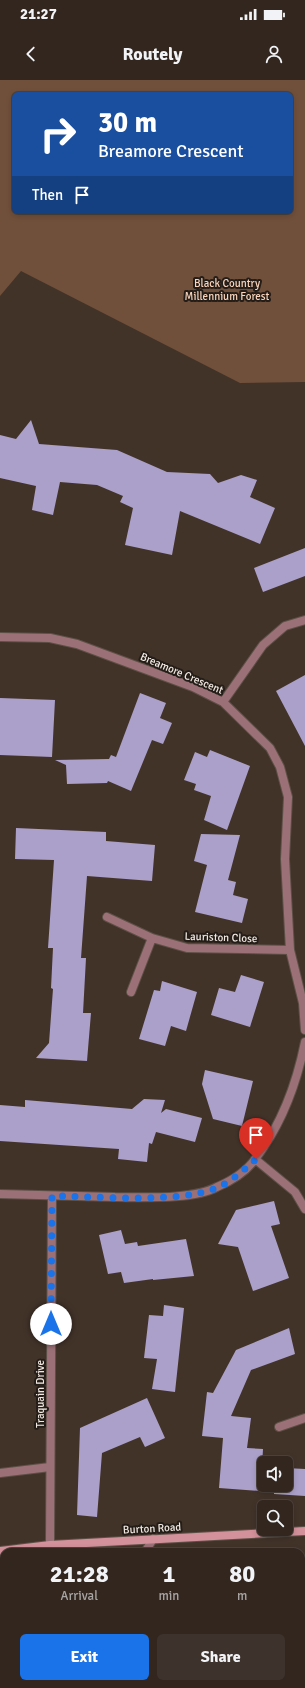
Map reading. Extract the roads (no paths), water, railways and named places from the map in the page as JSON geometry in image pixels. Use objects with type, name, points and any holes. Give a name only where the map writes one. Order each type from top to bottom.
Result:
[{"type":"main road","name":"Burton Road","points":[[25,1548],[50,1545],[305,1531]]},
{"type":"street","points":[[223,702],[263,646],[285,626],[305,620]]},
{"type":"street","name":"Breamore Crescent","points":[[0,637],[50,638],[77,644],[193,687],[223,702],[270,748],[280,767],[288,797],[285,859],[290,950],[303,1003],[305,1030]]},
{"type":"street","name":"Lauriston Close","points":[[107,917],[152,938],[187,948],[290,950]]},
{"type":"street","points":[[131,992],[152,938]]},
{"type":"street","points":[[0,1194],[158,1197],[186,1195],[216,1188],[239,1174],[256,1159],[279,1118],[296,1078],[305,1042]]},
{"type":"street","points":[[256,1159],[295,1192],[305,1209]]},
{"type":"street","name":"Traquain Drive","points":[[50,1545],[52,1196]]},
{"type":"street","points":[[279,1426],[305,1418]]},
{"type":"street","points":[[0,1473],[50,1467]]},
{"type":"street","points":[[147,1548],[153,1539]]},
{"type":"park label","name":"Black Country Millennium Forest","points":[[227,289]]}]
